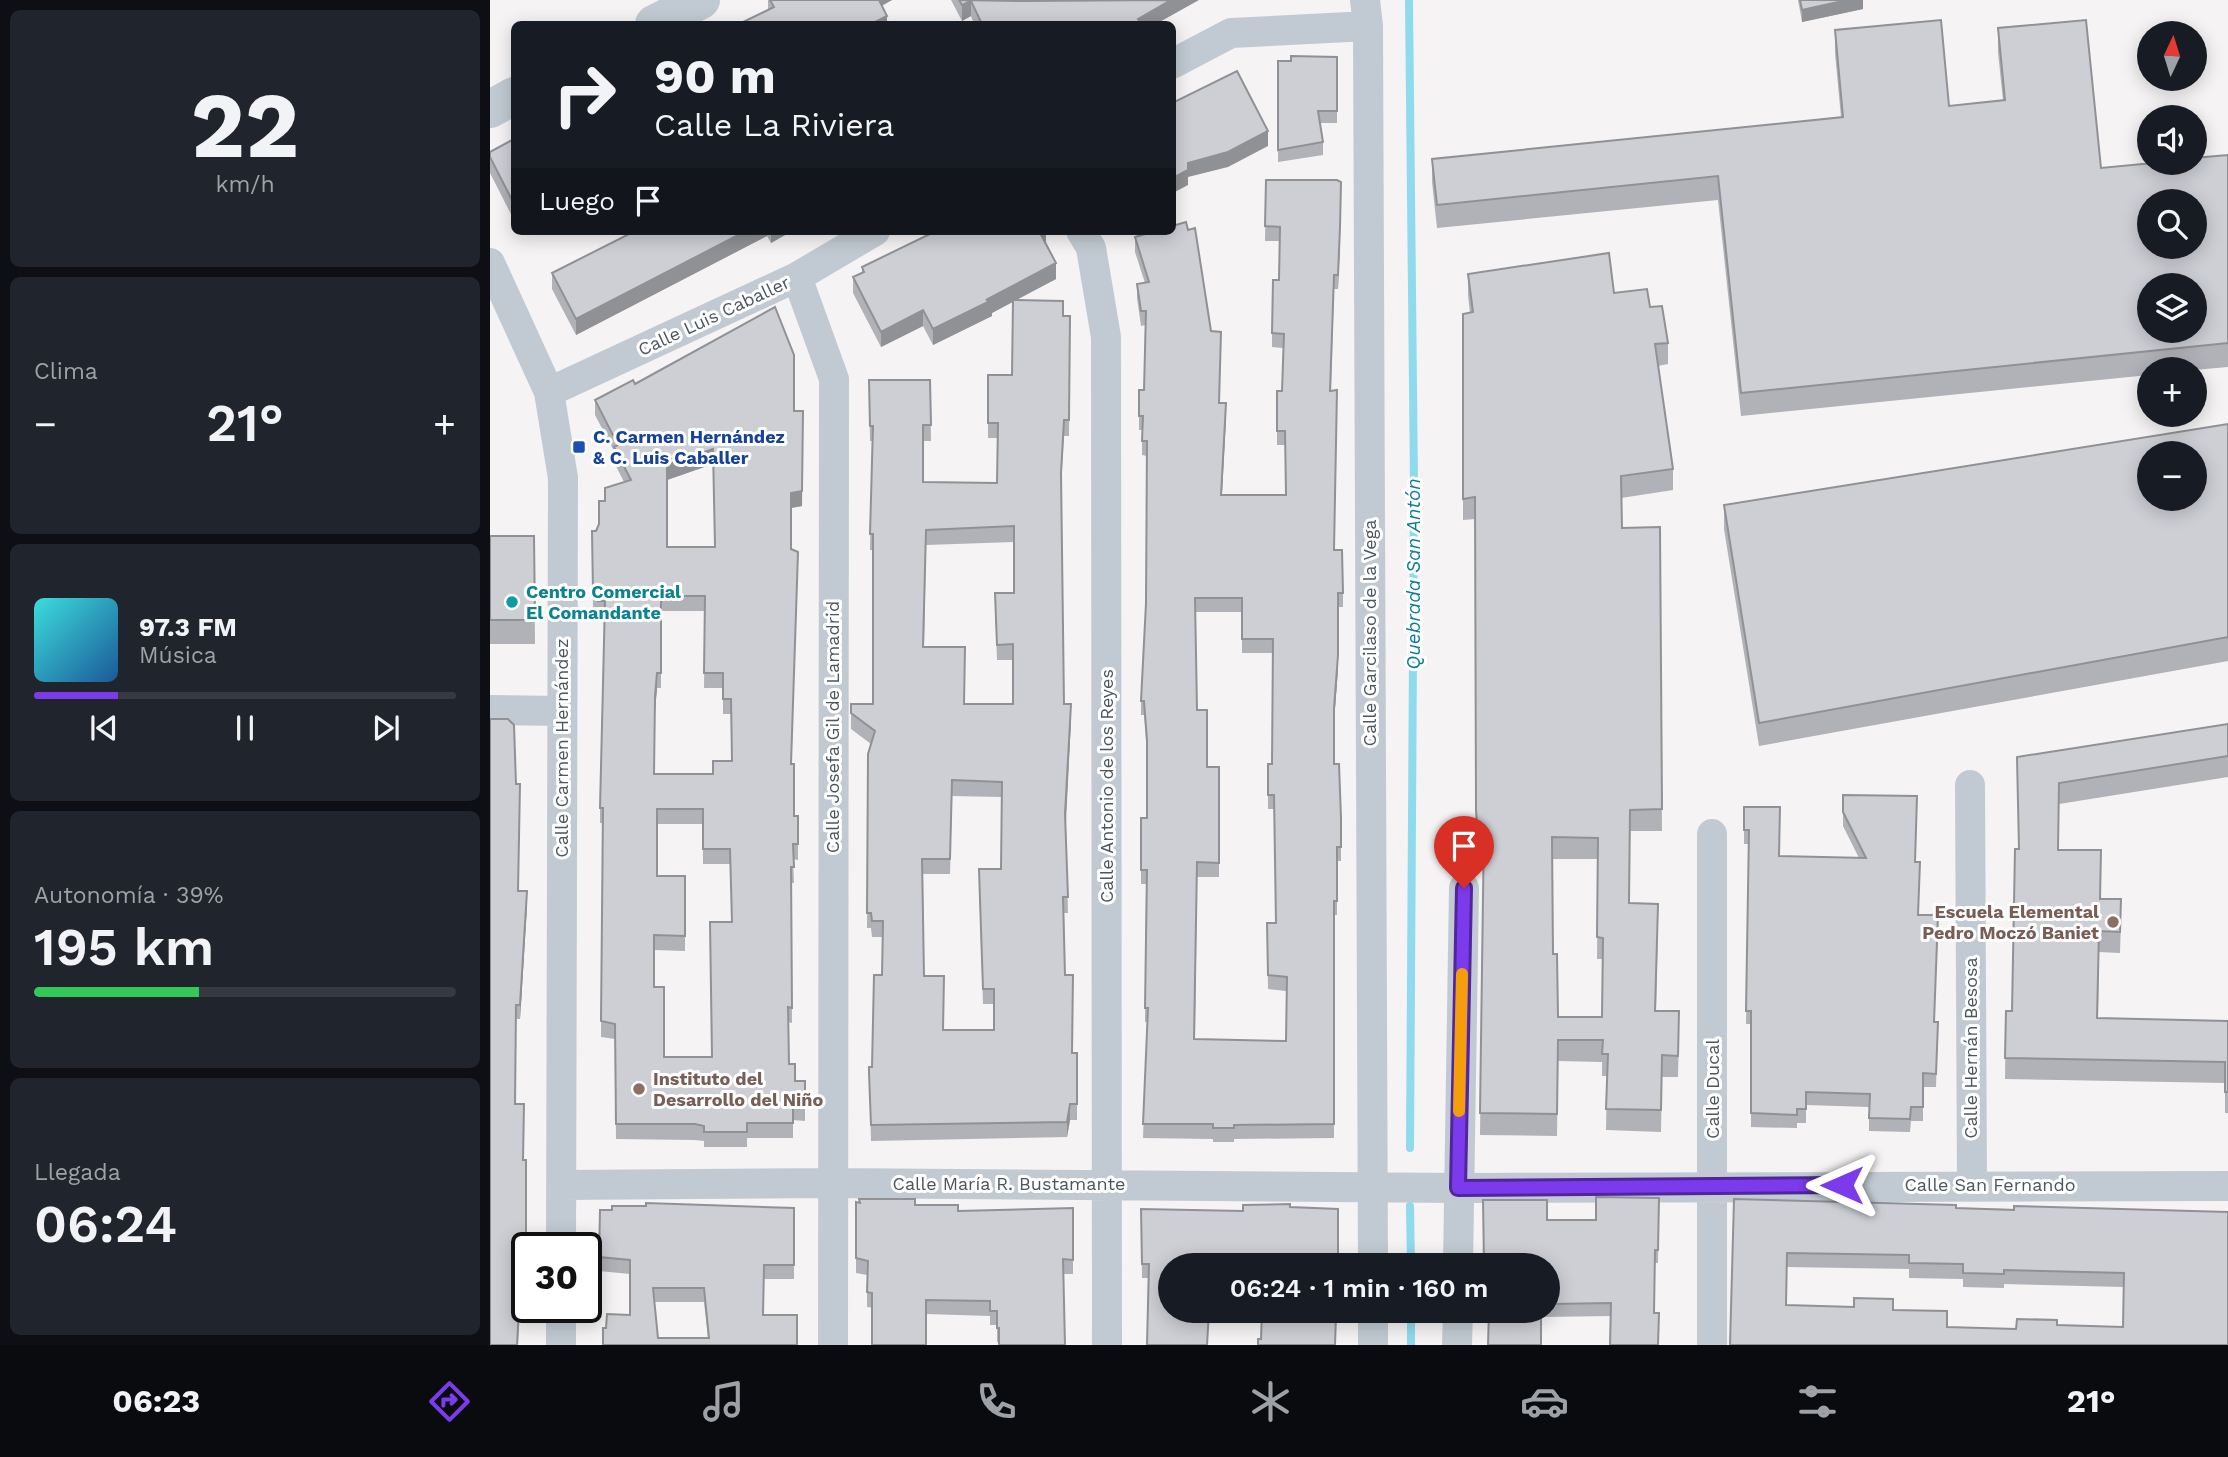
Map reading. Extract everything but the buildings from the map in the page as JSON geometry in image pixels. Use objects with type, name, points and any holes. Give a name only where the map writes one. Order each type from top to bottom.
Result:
[{"type":"street","points":[[660,21],[701,0]]},
{"type":"street","points":[[1176,62],[1231,33],[1366,13]]},
{"type":"street","name":"Calle Garcilaso de la Vega","points":[[1366,13],[1373,1253]]},
{"type":"street","points":[[490,109],[511,98]]},
{"type":"street","name":"Calle Luis Caballer","points":[[549,392],[797,277],[868,235]]},
{"type":"street","name":"Calle Antonio de los Reyes","points":[[1084,235],[1091,248],[1107,337],[1107,1345]]},
{"type":"street","name":"Calle Carmen Hernández","points":[[490,263],[549,392],[563,478],[561,1232]]},
{"type":"street","name":"Calle Josefa Gil de Lamadrid","points":[[797,277],[834,379],[833,1345]]},
{"type":"street","points":[[490,710],[562,710]]},
{"type":"street","name":"Calle Hernán Besosa","points":[[1970,785],[1972,1185]]},
{"type":"street","name":"Calle Ducal","points":[[1712,834],[1712,1345]]},
{"type":"street","points":[[1458,1253],[1464,888]]},
{"type":"street","name":"Calle María R. Bustamante","points":[[561,1185],[832,1183],[1458,1188]]},
{"type":"street","name":"Calle San Fernando","points":[[1458,1188],[1713,1185],[2228,1186]]},
{"type":"street","points":[[561,1323],[561,1345]]},
{"type":"street","points":[[1373,1323],[1373,1345]]},
{"type":"street","points":[[1457,1345],[1458,1323]]},
{"type":"waterway","name":"Quebrada San Antón","points":[[1409,0],[1414,485],[1410,1148]]},
{"type":"waterway","name":"Quebrada San Antón","points":[[1410,1206],[1411,1253]]},
{"type":"waterway","name":"Quebrada San Antón","points":[[1411,1323],[1411,1345]]},
{"type":"slow traffic","points":[[1459,1111],[1462,974]]},
{"type":"place","name":"C. Carmen Hernández & C. Luis Caballer","points":[[579,447]]},
{"type":"place","name":"Centro Comercial El Comandante","points":[[512,602]]},
{"type":"place","name":"Escuela Elemental Pedro Moczó Baniet","points":[[2113,922]]},
{"type":"place","name":"Instituto del Desarrollo del Niño","points":[[639,1089]]},
{"type":"route","points":[[1464,888],[1458,1188],[1842,1185]]}]
